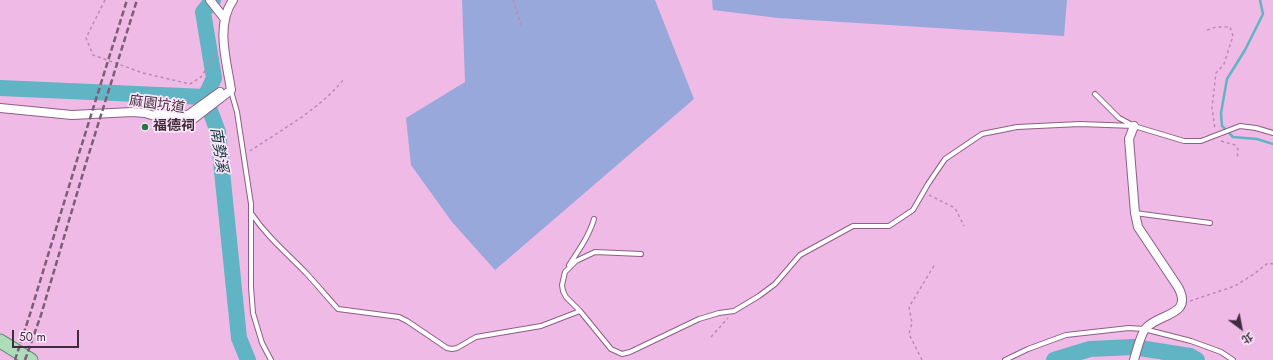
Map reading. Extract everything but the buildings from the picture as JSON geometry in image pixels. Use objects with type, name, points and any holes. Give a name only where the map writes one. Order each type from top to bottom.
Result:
[{"type":"main road","points":[[0,341],[31,360]]},
{"type":"street","points":[[210,0],[224,17]]},
{"type":"street","points":[[231,88],[223,33],[224,17],[233,0]]},
{"type":"street","name":"麻園坑道","points":[[0,108],[72,115],[132,112],[188,119],[231,88]]},
{"type":"street","points":[[1134,126],[1129,138],[1135,213],[1138,227],[1182,294],[1182,303],[1178,310],[1154,321],[1143,332],[1134,360]]},
{"type":"lane","points":[[231,88],[237,112],[251,204],[251,287],[253,313],[262,343],[271,360]]},
{"type":"lane","points":[[1095,94],[1119,118],[1134,126],[1184,141],[1201,141],[1240,126],[1256,128],[1273,133]]},
{"type":"lane","points":[[594,219],[584,242],[565,272],[562,291],[611,349],[622,354],[630,352],[699,319],[719,313],[734,311],[759,296],[775,284],[800,255],[853,226],[889,226],[913,210],[945,159],[982,134],[1017,127],[1080,124],[1134,126]]},
{"type":"lane","points":[[251,213],[260,228],[307,274],[338,309],[399,317],[447,348],[457,348],[476,337],[541,326],[580,311]]},
{"type":"lane","points":[[1135,213],[1210,223]]},
{"type":"lane","points":[[565,272],[576,261],[595,252],[641,254]]},
{"type":"lane","points":[[1005,360],[1028,349],[1066,335],[1129,328],[1191,341],[1221,352],[1233,360]]},
{"type":"path","points":[[105,0],[86,38],[93,55],[143,73],[190,84],[201,77],[220,48]]},
{"type":"path","points":[[513,0],[520,25]]},
{"type":"path","points":[[1207,30],[1216,27],[1230,27],[1233,36],[1224,64],[1216,73],[1212,108],[1216,136]]},
{"type":"path","points":[[243,156],[316,106],[337,88],[343,80]]},
{"type":"path","points":[[1208,138],[1235,145],[1238,149],[1237,159]]},
{"type":"path","points":[[923,192],[955,208],[964,226]]},
{"type":"path","points":[[1182,303],[1235,286],[1268,263],[1273,264]]},
{"type":"path","points":[[922,360],[908,334],[912,323],[909,307],[935,264]]},
{"type":"path","points":[[711,337],[734,311]]},
{"type":"shaded area","points":[[462,0],[655,0],[694,99],[495,270],[452,222],[411,165],[406,118],[465,82]]},
{"type":"shaded area","points":[[712,0],[1067,0],[1064,36],[778,18],[713,10]]},
{"type":"waterway","points":[[205,97],[214,78],[203,12],[213,0]]},
{"type":"waterway","points":[[1260,0],[1263,14],[1245,50],[1227,79],[1221,113],[1222,126],[1233,137],[1257,139],[1273,144]]},
{"type":"waterway","name":"南勢溪","points":[[0,88],[205,97],[218,132],[239,338],[248,360]]},
{"type":"waterway","name":"南勢溪","points":[[1054,360],[1090,349],[1133,347],[1190,356],[1197,360]]},
{"type":"railway","points":[[15,360],[127,0]]},
{"type":"railway","points":[[25,360],[41,315],[86,163],[137,0]]},
{"type":"place","name":"福德祠","points":[[145,127]]}]
